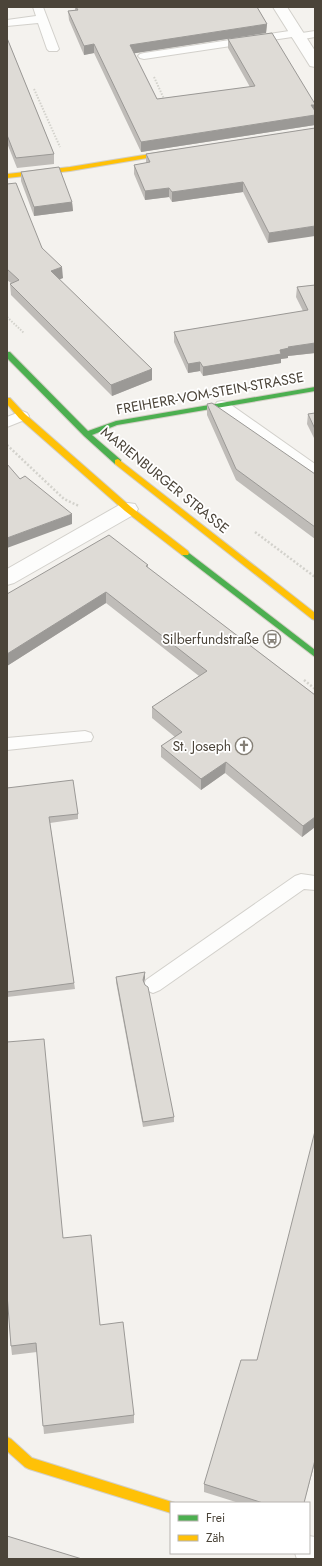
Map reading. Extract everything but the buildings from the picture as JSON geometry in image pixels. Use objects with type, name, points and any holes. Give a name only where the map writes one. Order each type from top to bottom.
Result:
[{"type":"main road","points":[[7,176],[70,169],[182,152]]},
{"type":"main road","name":"MARIENBURGER STRASSE","points":[[7,354],[87,434],[124,467],[315,617]]},
{"type":"main road","name":"FREIHERR-VOM-STEIN-STRASSE","points":[[87,434],[116,423],[315,389]]},
{"type":"main road","points":[[7,400],[22,416],[128,509],[315,654]]},
{"type":"main road","points":[[7,1443],[29,1463],[170,1508]]},
{"type":"street","points":[[280,7],[315,63]]},
{"type":"street","points":[[7,578],[128,509]]},
{"type":"lane","points":[[38,7],[53,49]]},
{"type":"lane","points":[[7,23],[42,19]]},
{"type":"lane","points":[[144,56],[297,34],[315,34]]},
{"type":"lane","points":[[222,405],[315,471]]},
{"type":"lane","points":[[7,422],[22,416]]},
{"type":"lane","points":[[7,744],[85,737]]},
{"type":"lane","points":[[153,985],[301,880],[315,883]]},
{"type":"path","points":[[144,56],[166,103]]},
{"type":"path","points":[[34,89],[70,169]]},
{"type":"path","points":[[7,444],[64,499]]},
{"type":"traffic: fast","points":[[7,354],[87,434],[118,462]]},
{"type":"traffic: fast","points":[[87,434],[116,423],[315,389]]},
{"type":"traffic: fast","points":[[185,553],[315,654]]},
{"type":"traffic: slow","points":[[7,176],[70,169],[175,152]]},
{"type":"traffic: slow","points":[[7,400],[22,416],[128,509],[185,553]]},
{"type":"traffic: slow","points":[[118,462],[315,617]]},
{"type":"traffic: slow","points":[[7,1443],[29,1463],[170,1507]]},
{"type":"place","name":"Silberfundstraße","points":[[272,639]]},
{"type":"place","name":"St. Joseph","points":[[244,746]]}]
